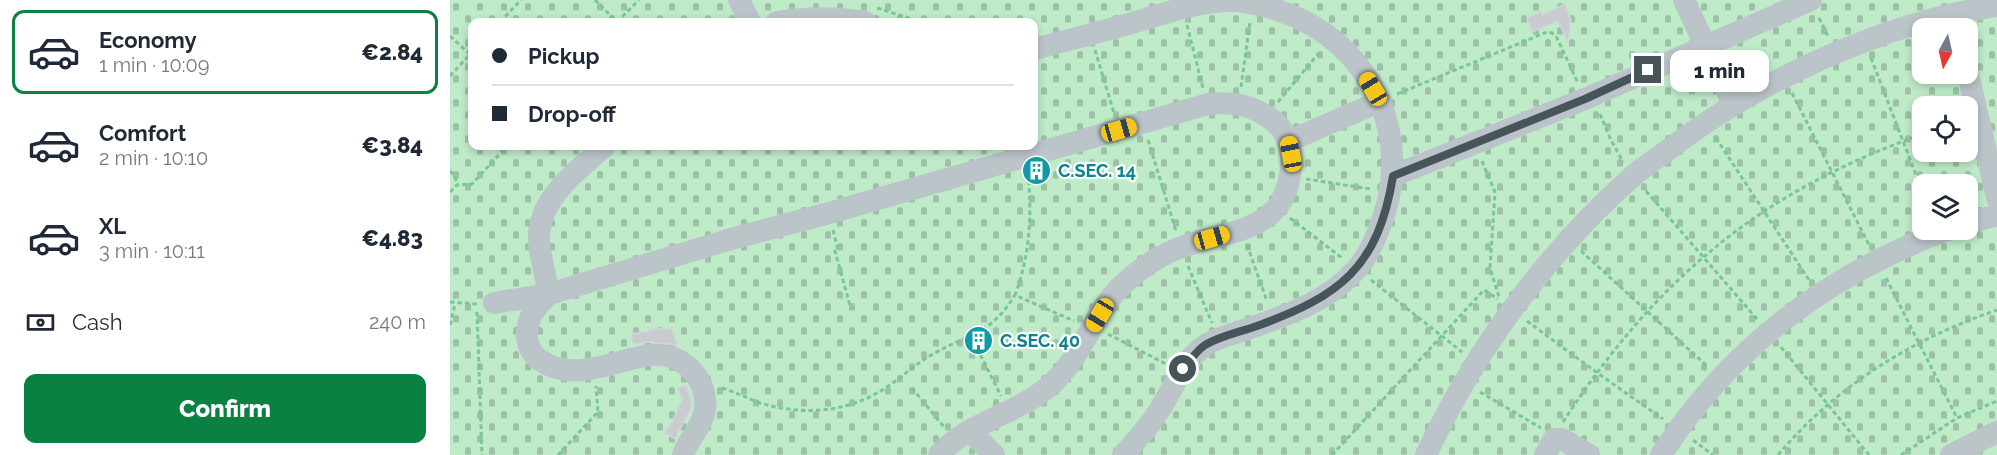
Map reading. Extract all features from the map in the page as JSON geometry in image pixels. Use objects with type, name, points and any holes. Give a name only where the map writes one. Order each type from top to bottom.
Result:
[{"type":"lane","points":[[739,0],[748,18]]},
{"type":"lane","points":[[1684,0],[1733,104]]},
{"type":"lane","points":[[1392,184],[1475,143],[1589,97],[1810,0]]},
{"type":"lane","points":[[1038,48],[1182,8],[1234,1],[1253,3],[1295,16],[1331,39],[1347,53],[1360,68],[1381,101],[1391,140],[1392,184],[1385,215],[1373,243],[1356,269],[1321,298],[1306,307],[1218,339],[1197,352],[1181,373],[1160,410],[1123,455]]},
{"type":"lane","points":[[1426,455],[1437,430],[1477,363],[1506,304],[1528,288],[1569,240],[1633,176],[1733,104],[1785,76],[1865,41],[1910,25],[1997,6]]},
{"type":"lane","points":[[806,18],[844,18]]},
{"type":"lane","points":[[1970,84],[1997,198]]},
{"type":"lane","points":[[1289,141],[1381,101]]},
{"type":"lane","points":[[485,303],[549,294],[731,239],[1208,104],[1238,103],[1259,110],[1274,120],[1289,141],[1291,154],[1287,190],[1277,207],[1259,222],[1241,230],[1161,255],[1113,295],[1059,378],[1035,397],[955,442]]},
{"type":"lane","points":[[549,294],[539,235],[543,214],[552,197],[601,150]]},
{"type":"lane","points":[[1978,220],[1997,215]]},
{"type":"lane","points":[[1661,455],[1677,429],[1719,378],[1767,331],[1818,294],[1877,261],[1925,240]]},
{"type":"lane","points":[[549,294],[529,316],[527,341],[532,354],[543,363],[573,370],[595,368],[652,355],[682,362],[695,372],[704,387],[704,412],[683,455]]},
{"type":"lane","points":[[1951,455],[1997,432]]},
{"type":"lane","points":[[1550,447],[1562,439],[1589,455]]},
{"type":"lane","points":[[955,442],[994,455]]},
{"type":"path","points":[[504,18],[521,0]]},
{"type":"path","points":[[595,0],[613,18]]},
{"type":"path","points":[[621,18],[639,0]]},
{"type":"path","points":[[1810,0],[1836,53]]},
{"type":"path","points":[[1238,103],[1253,3]]},
{"type":"path","points":[[1182,8],[1208,104]]},
{"type":"path","points":[[893,12],[909,18]]},
{"type":"path","points":[[1381,101],[1547,32],[1552,33],[1557,38],[1610,138],[1633,176],[1704,256],[1869,455]]},
{"type":"path","points":[[1091,34],[1119,130]]},
{"type":"path","points":[[450,36],[468,51]]},
{"type":"path","points":[[1267,116],[1331,39]]},
{"type":"path","points":[[1865,41],[1916,174]]},
{"type":"path","points":[[450,76],[468,58]]},
{"type":"path","points":[[1706,123],[1818,294]]},
{"type":"path","points":[[1550,447],[1563,422],[1596,372],[1647,310],[1732,232],[1763,210],[1832,170],[1912,138]]},
{"type":"path","points":[[1148,141],[1181,247],[1218,339]]},
{"type":"path","points":[[1475,143],[1495,192],[1490,268],[1506,304]]},
{"type":"path","points":[[450,192],[457,185],[472,184],[503,150]]},
{"type":"path","points":[[704,387],[724,389],[789,410],[818,412],[837,409],[861,401],[885,388],[934,353],[983,330],[997,320],[1015,295],[1025,263],[1030,214],[1027,170],[1023,157]]},
{"type":"path","points":[[450,171],[455,176],[457,185]]},
{"type":"path","points":[[1290,177],[1392,184]]},
{"type":"path","points":[[1277,207],[1477,363]]},
{"type":"path","points":[[829,213],[838,250],[835,251],[851,309]]},
{"type":"path","points":[[1241,230],[1274,320]]},
{"type":"path","points":[[1569,240],[1719,378]]},
{"type":"path","points":[[1332,455],[1484,290],[1713,455]]},
{"type":"path","points":[[1015,295],[1092,328],[1181,373]]},
{"type":"path","points":[[450,302],[455,304],[485,303],[482,455]]},
{"type":"path","points":[[450,325],[455,304]]},
{"type":"path","points":[[1778,455],[1827,403],[1871,370],[1918,342],[1997,310]]},
{"type":"path","points":[[977,348],[1008,411]]},
{"type":"path","points":[[558,455],[598,412],[595,368]]},
{"type":"path","points":[[1465,384],[1550,434],[1550,447]]},
{"type":"path","points":[[912,388],[955,442]]},
{"type":"path","points":[[1901,455],[1957,418],[1997,400]]},
{"type":"green space","points":[[450,0],[1997,0],[1997,455],[450,455]]},
{"type":"building","points":[[1565,4],[1571,20],[1568,42],[1558,21],[1532,32],[1527,18],[1541,11],[1542,15]]},
{"type":"building","points":[[649,329],[672,329],[677,345],[651,342],[633,344],[631,334],[650,331]]},
{"type":"building","points":[[686,385],[691,408],[675,439],[665,433],[682,399],[678,388]]},
{"type":"place","name":"C.SEC. 14","points":[[1037,171]]},
{"type":"place","name":"C.SEC. 40","points":[[979,341]]},
{"type":"route","points":[[1183,369],[1204,346],[1306,307],[1342,283],[1356,269],[1373,243],[1385,215],[1393,176],[1585,99],[1648,70]]}]
